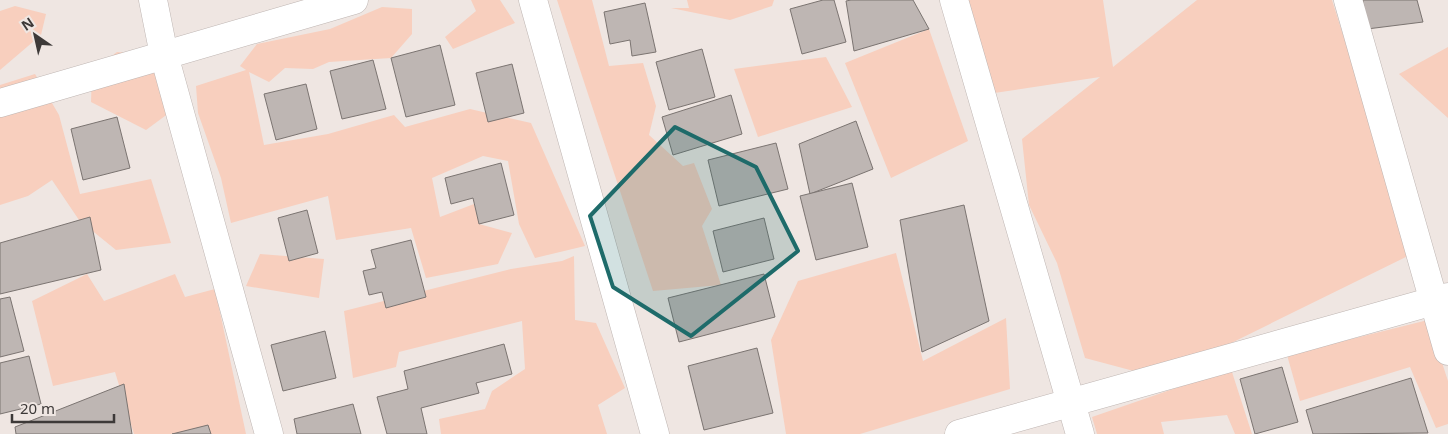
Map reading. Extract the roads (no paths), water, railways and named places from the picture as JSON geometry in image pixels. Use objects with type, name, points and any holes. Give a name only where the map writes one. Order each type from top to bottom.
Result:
[{"type":"street","points":[[153,0],[164,55],[269,434]]},
{"type":"street","points":[[0,102],[354,0]]},
{"type":"street","points":[[533,0],[655,434]]},
{"type":"street","points":[[954,0],[1080,434]]},
{"type":"street","points":[[1348,0],[1441,299],[1448,351]]},
{"type":"street","points":[[959,434],[1441,299]]}]
